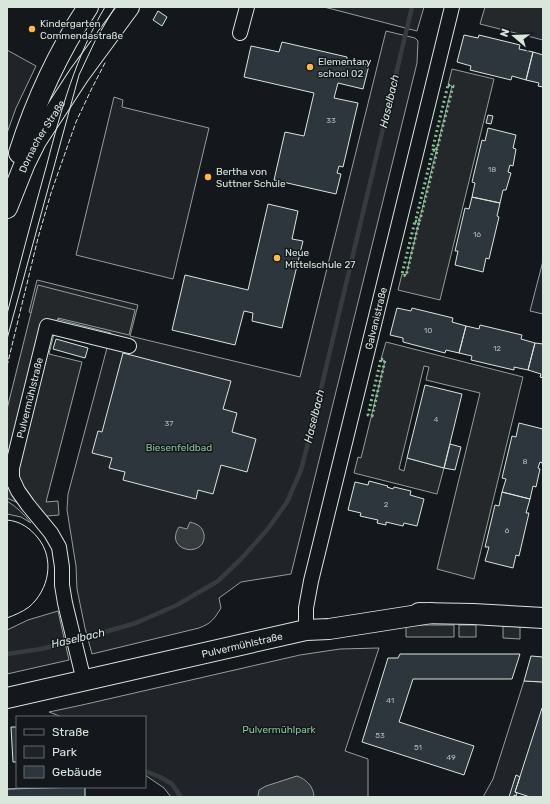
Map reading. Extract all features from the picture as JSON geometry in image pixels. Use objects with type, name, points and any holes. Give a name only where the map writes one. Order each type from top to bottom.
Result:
[{"type":"street","name":"Dornacher Straße","points":[[7,202],[15,164],[33,115],[50,76],[70,37],[88,7]]},
{"type":"street","name":"Dornacher Straße","points":[[7,208],[25,163],[36,141],[83,70],[129,7]]},
{"type":"street","points":[[240,34],[247,7]]},
{"type":"street","name":"Galvanistraße","points":[[306,630],[306,608],[311,581],[452,7]]},
{"type":"street","name":"Dornacher Straße","points":[[50,76],[70,89]]},
{"type":"street","name":"Pulvermühlstraße","points":[[84,681],[65,603],[59,547],[51,533],[18,491],[12,478],[12,468],[48,326],[129,346]]},
{"type":"street","name":"Pulvermühlstraße","points":[[7,698],[306,630],[329,629],[431,613],[489,614],[543,618]]},
{"type":"green space","points":[[324,7],[424,7],[417,31]]},
{"type":"green space","name":"Biesenfeldbad","points":[[386,31],[415,38],[418,41],[417,63],[291,574],[241,582],[219,598],[221,608],[210,622],[199,628],[92,654],[77,589],[76,566],[67,510],[68,494],[111,333],[29,312],[37,280],[138,305],[130,336],[300,377]]},
{"type":"green space","points":[[7,50],[36,66],[16,108],[7,133]]},
{"type":"green space","points":[[114,97],[123,100],[122,107],[209,128],[173,279],[76,255]]},
{"type":"green space","points":[[543,261],[543,314],[530,311]]},
{"type":"green space","points":[[7,501],[20,511],[31,523],[21,517],[7,514]]},
{"type":"green space","points":[[58,611],[69,660],[7,674],[7,630],[28,620]]},
{"type":"green space","name":"Pulvermühlpark","points":[[379,648],[345,751],[368,759],[368,797],[171,797],[164,788],[146,776],[146,716],[59,716],[49,712],[300,655],[340,649]]},
{"type":"green space","points":[[524,681],[543,682],[543,797],[483,797],[493,779]]},
{"type":"shaded area","points":[[485,7],[543,7],[543,40],[480,24]]},
{"type":"shaded area","points":[[452,69],[494,79],[440,300],[398,290],[402,274],[406,275],[419,222],[452,86],[448,85]]},
{"type":"shaded area","points":[[38,285],[135,310],[129,335],[58,318],[49,354],[82,362],[46,502],[58,501],[59,515],[47,516],[7,498],[7,409]]},
{"type":"shaded area","points":[[386,342],[523,377],[474,579],[437,569],[480,393],[426,380],[429,367],[424,366],[399,469],[404,471],[407,458],[444,468],[437,494],[354,473],[358,457],[361,458],[385,361],[381,359]]},
{"type":"shaded area","points":[[190,522],[199,526],[204,534],[203,542],[199,547],[187,549],[181,547],[177,542],[176,536],[179,527],[187,529]]},
{"type":"shaded area","points":[[406,625],[454,625],[454,637],[406,637]]},
{"type":"shaded area","points":[[459,625],[476,625],[476,637],[459,637]]},
{"type":"shaded area","points":[[503,626],[520,627],[520,639],[503,638]]},
{"type":"shaded area","points":[[297,776],[309,784],[313,790],[314,797],[258,796],[259,790],[266,786]]},
{"type":"building","points":[[158,11],[167,17],[162,26],[153,20]]},
{"type":"building","points":[[464,35],[478,38],[479,35],[520,45],[519,49],[533,52],[526,80],[512,76],[511,80],[470,70],[471,66],[457,62]]},
{"type":"building","name":"Bertha von Suttner Schule","points":[[282,42],[347,57],[347,60],[369,65],[363,89],[338,83],[334,98],[358,103],[343,167],[339,166],[337,173],[341,174],[336,194],[274,180],[285,132],[304,136],[314,93],[244,77],[251,46],[279,52]]},
{"type":"building","points":[[533,52],[543,55],[543,87],[538,86],[539,83],[526,80]]},
{"type":"building","points":[[488,115],[493,116],[491,124],[486,123]]},
{"type":"building","points":[[488,128],[516,135],[513,148],[516,149],[513,166],[510,165],[508,172],[511,173],[506,190],[503,190],[500,203],[472,197],[475,183],[472,182],[482,140],[485,141]]},
{"type":"building","points":[[472,197],[500,203],[497,216],[499,217],[489,259],[486,258],[483,272],[455,265],[458,251],[455,251],[465,208],[469,209]]},
{"type":"building","name":"Neue Mittelschule 27","points":[[268,204],[298,211],[292,239],[303,241],[282,328],[252,321],[253,313],[244,311],[235,345],[172,330],[185,275],[248,290]]},
{"type":"building","points":[[397,308],[411,311],[412,308],[453,318],[452,322],[466,326],[459,353],[446,350],[445,353],[403,342],[403,338],[390,335]]},
{"type":"building","points":[[480,325],[522,335],[521,339],[535,343],[528,370],[514,367],[514,370],[471,360],[472,356],[459,353],[466,326],[479,329]]},
{"type":"building","points":[[56,339],[88,348],[85,358],[53,349]]},
{"type":"building","points":[[535,343],[543,344],[543,378],[540,377],[541,374],[528,370]]},
{"type":"building","points":[[123,353],[231,381],[223,409],[237,413],[232,432],[256,439],[247,472],[221,465],[213,494],[198,490],[196,499],[123,480],[125,472],[109,468],[112,458],[92,453],[98,431],[102,432]]},
{"type":"building","points":[[425,385],[462,394],[444,468],[407,458]]},
{"type":"building","points":[[519,423],[543,429],[543,459],[538,468],[540,469],[536,487],[533,486],[530,499],[502,492],[506,479],[502,478],[512,436],[516,437]]},
{"type":"building","points":[[450,444],[461,447],[455,470],[444,468]]},
{"type":"building","points":[[369,481],[388,486],[387,487],[393,489],[394,487],[411,491],[410,495],[424,499],[417,526],[404,523],[403,526],[386,522],[386,525],[377,523],[378,520],[360,516],[361,513],[348,510],[355,482],[368,485]]},
{"type":"building","points":[[502,492],[530,499],[526,513],[529,513],[519,556],[516,555],[513,568],[485,561],[489,547],[485,547],[495,505],[499,506]]},
{"type":"building","points":[[400,654],[520,654],[512,679],[413,679],[399,722],[474,746],[464,775],[362,742],[388,658],[398,658]]},
{"type":"building","points":[[531,656],[543,657],[543,682],[524,681]]},
{"type":"building","points":[[542,708],[543,797],[530,797],[515,792]]},
{"type":"building","points":[[11,727],[16,727],[16,762],[13,762]]},
{"type":"building","points":[[516,775],[520,777],[515,792],[517,793],[514,797],[509,797]]},
{"type":"building","points":[[85,788],[85,797],[7,797],[7,789]]},
{"type":"waterway","name":"Haselbach","points":[[7,654],[41,649],[66,643],[136,623],[177,605],[218,581],[241,559],[267,530],[287,502],[301,470],[310,435],[412,7]]},
{"type":"waterway","points":[[146,771],[172,784],[181,797]]},
{"type":"tram line","points":[[7,314],[70,84],[86,45],[105,7]]},
{"type":"tram line","points":[[7,339],[79,75],[96,39],[115,7]]},
{"type":"tram line","points":[[7,520],[20,523],[35,534],[47,555],[48,565],[45,583],[36,600],[26,609],[7,618]]},
{"type":"hedge","points":[[448,85],[453,86],[437,149],[433,147],[448,85]]},
{"type":"hedge","points":[[433,150],[437,151],[420,220],[416,219],[433,150]]},
{"type":"hedge","points":[[415,221],[419,222],[406,276],[402,274],[415,221]]},
{"type":"hedge","points":[[381,359],[385,360],[372,416],[368,415],[381,359]]},
{"type":"fence","points":[[7,366],[38,238],[51,193],[76,122],[106,61]]},
{"type":"place","name":"Kindergarten Commendastraße","points":[[32,29]]},
{"type":"place","name":"Elementary school 02","points":[[310,67]]},
{"type":"place","name":"Bertha von Suttner Schule","points":[[208,177]]},
{"type":"place","name":"Neue Mittelschule 27","points":[[277,258]]}]
